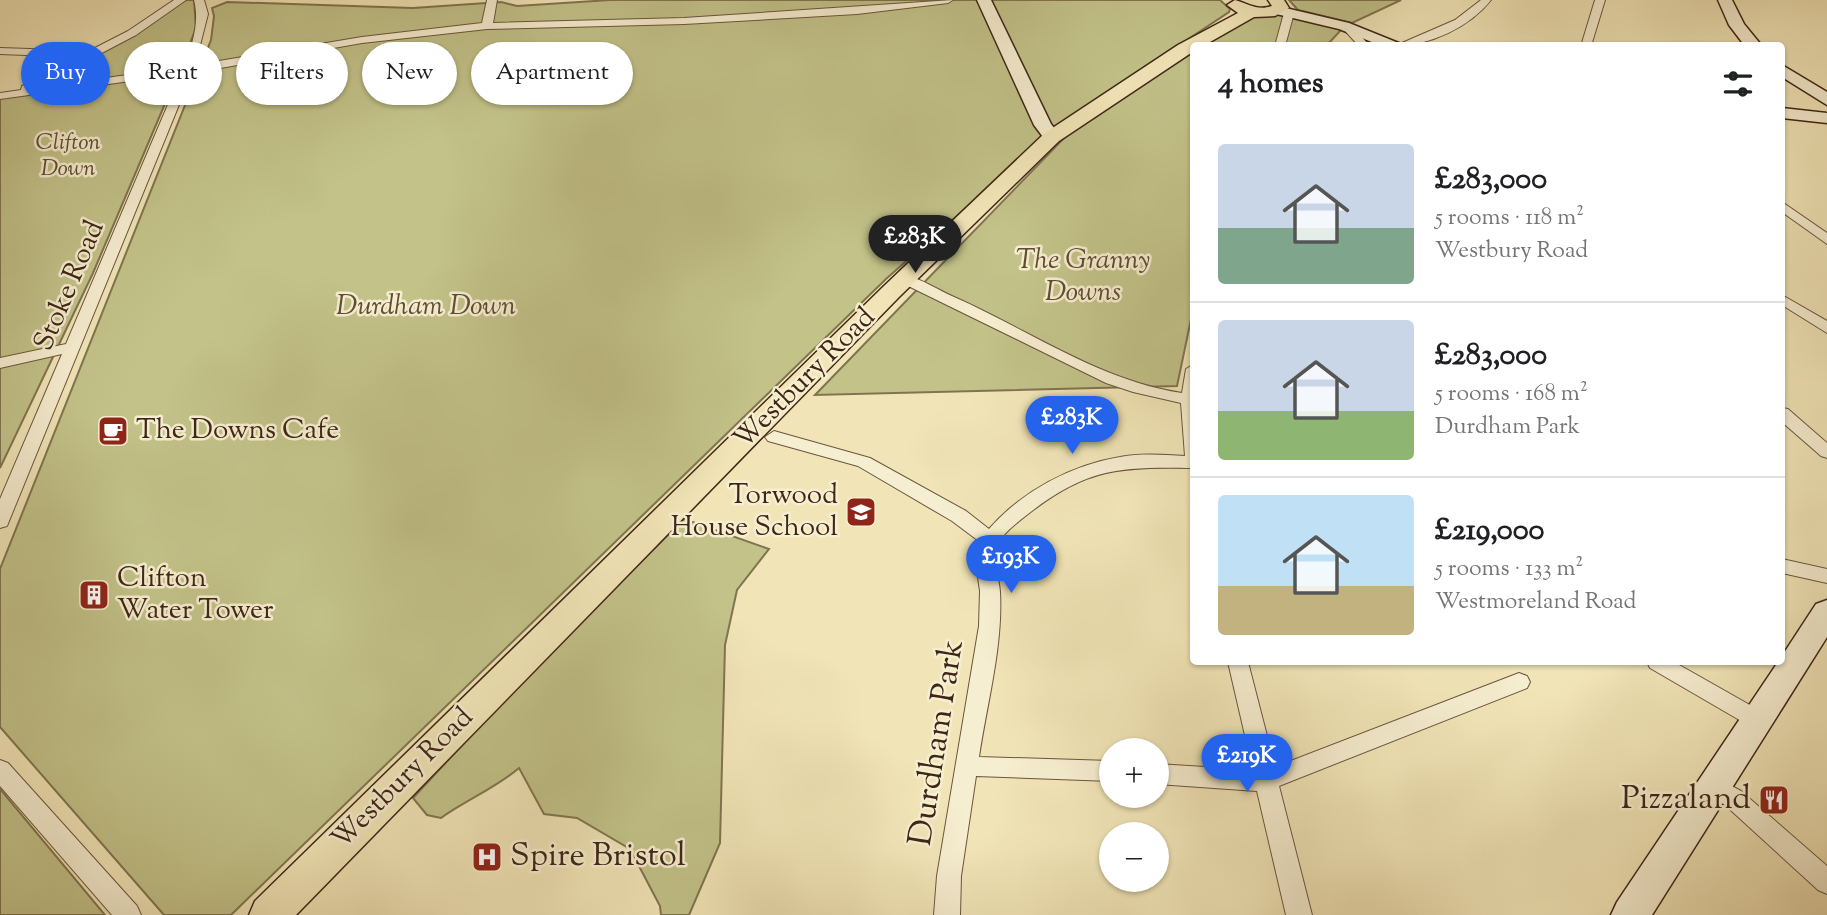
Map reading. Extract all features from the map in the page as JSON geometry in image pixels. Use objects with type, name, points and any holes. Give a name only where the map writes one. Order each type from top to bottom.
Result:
[{"type":"main road","points":[[984,0],[1052,131]]},
{"type":"main road","points":[[1725,0],[1737,25],[1751,42]]},
{"type":"main road","points":[[1238,5],[1282,10],[1388,42]]},
{"type":"main road","name":"Westbury Road","points":[[1197,42],[1221,27],[1238,5]]},
{"type":"main road","name":"Westbury Road","points":[[269,915],[1052,131],[1190,46]]},
{"type":"main road","points":[[1785,71],[1823,95]]},
{"type":"main road","points":[[1785,113],[1827,118]]},
{"type":"main road","points":[[1630,915],[1827,612]]},
{"type":"street","points":[[110,45],[181,0]]},
{"type":"street","name":"Stoke Road","points":[[199,0],[203,14],[199,42]]},
{"type":"street","points":[[487,26],[492,0]]},
{"type":"street","points":[[222,64],[362,40],[487,26],[857,11],[948,0]]},
{"type":"street","points":[[1410,42],[1449,27],[1481,8],[1486,0]]},
{"type":"street","points":[[1587,42],[1600,0]]},
{"type":"street","points":[[1280,42],[1282,10]]},
{"type":"street","points":[[1351,29],[1361,42]]},
{"type":"street","points":[[0,51],[21,52]]},
{"type":"street","points":[[0,96],[21,93]]},
{"type":"street","name":"Stoke Road","points":[[0,522],[173,105]]},
{"type":"street","points":[[1785,208],[1827,240]]},
{"type":"street","points":[[898,285],[935,295],[983,315],[1115,381],[1190,400]]},
{"type":"street","points":[[1785,301],[1827,328]]},
{"type":"street","points":[[0,363],[73,347]]},
{"type":"street","points":[[1785,416],[1827,452]]},
{"type":"street","points":[[774,437],[863,462],[960,516],[990,540],[1000,527],[1023,508],[1081,473],[1117,463],[1190,459]]},
{"type":"street","name":"Durdham Park","points":[[947,915],[949,876],[989,626],[990,591],[985,556],[990,540]]},
{"type":"street","points":[[1785,567],[1827,576]]},
{"type":"street","points":[[1239,665],[1299,915]]},
{"type":"street","points":[[1662,665],[1756,719]]},
{"type":"street","points":[[1169,775],[1266,781],[1519,682]]},
{"type":"street","points":[[967,766],[1099,771]]},
{"type":"street","points":[[0,770],[128,915]]},
{"type":"street","points":[[1715,787],[1733,798],[1827,882]]},
{"type":"green space","name":"Clifton Down","points":[[186,0],[194,0],[196,28],[190,42],[124,42],[124,105],[164,105],[93,273],[0,468],[0,98],[21,96],[21,105],[110,105],[110,44]]},
{"type":"green space","name":"Durdham Down","points":[[610,0],[1220,0],[1230,9],[1066,120],[886,279],[231,915],[164,915],[0,727],[0,569],[185,105],[222,105],[222,42],[210,42],[214,16],[212,8],[227,2],[413,8],[501,2],[517,6]]},
{"type":"green space","points":[[1289,0],[1401,0],[1352,23],[1298,10]]},
{"type":"green space","points":[[1286,12],[1342,29],[1330,42],[1209,42],[1248,14]]},
{"type":"green space","name":"The Granny Downs","points":[[1190,54],[1190,324],[1177,386],[815,395],[1068,134]]},
{"type":"green space","points":[[684,519],[769,549],[737,590],[725,645],[720,843],[689,915],[661,915],[660,906],[630,849],[577,818],[544,814],[519,768],[441,818],[427,815],[413,798],[539,662]]},
{"type":"green space","points":[[0,789],[105,915],[0,915]]},
{"type":"place","name":"The Downs Cafe","points":[[113,431]]},
{"type":"place","name":"Torwood House School","points":[[861,512]]},
{"type":"place","name":"Clifton Water Tower","points":[[94,595]]},
{"type":"place","name":"Pizzaland","points":[[1774,800]]},
{"type":"place","name":"Spire Bristol","points":[[487,857]]}]
